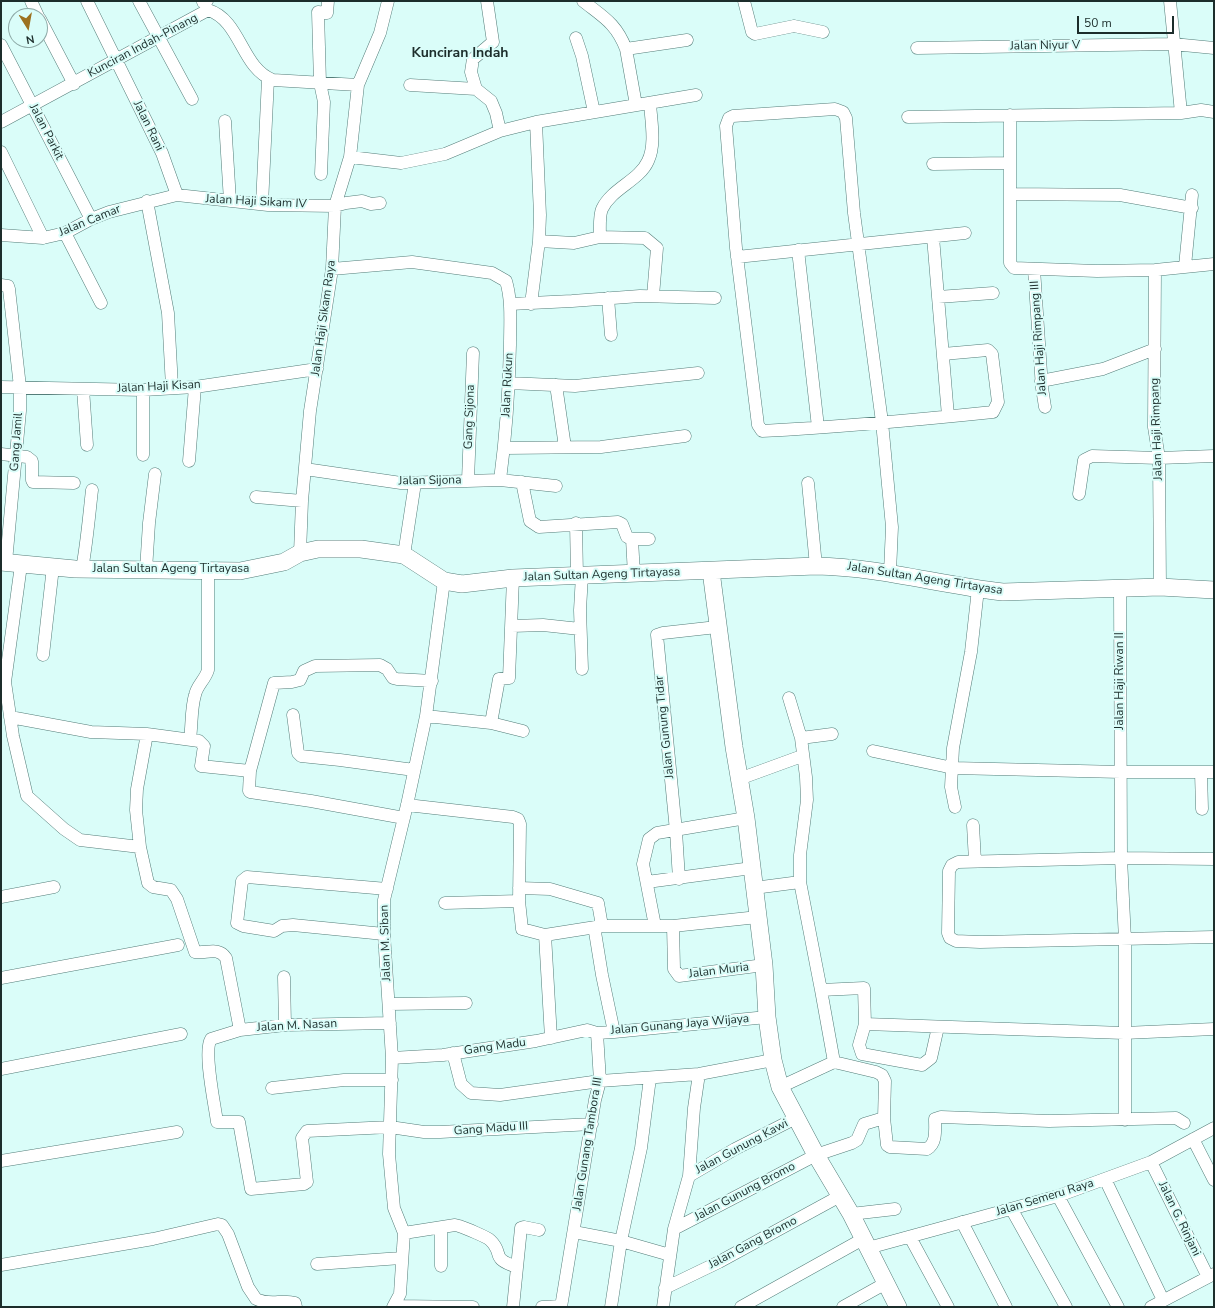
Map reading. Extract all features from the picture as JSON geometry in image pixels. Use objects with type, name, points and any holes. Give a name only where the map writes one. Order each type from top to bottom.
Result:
[{"type":"main road","name":"Jalan Sultan Ageng Tirtayasa","points":[[9,563],[82,569],[240,571],[261,568],[284,562],[300,553],[318,549],[360,549],[404,555],[444,581],[462,584],[513,578],[634,575],[711,570],[845,566],[890,572],[978,589],[1016,592],[1160,588],[1214,590]]},
{"type":"main road","points":[[711,570],[717,627],[746,818],[764,965],[765,1018],[773,1060],[780,1087],[816,1155],[851,1214],[898,1307]]},
{"type":"street","name":"Jalan Rani","points":[[87,1],[162,153],[177,195]]},
{"type":"street","points":[[139,1],[192,99]]},
{"type":"street","points":[[321,174],[324,102],[320,83],[318,12],[327,13],[328,1]]},
{"type":"street","name":"Jalan Haji Sikam Raya","points":[[300,553],[305,469],[317,369],[332,269],[335,206],[350,158],[358,84],[380,33],[388,1]]},
{"type":"street","points":[[487,1],[493,42],[473,59],[471,72],[476,89],[491,101],[496,113],[500,131]]},
{"type":"street","points":[[582,1],[608,21],[620,34],[626,49],[636,105]]},
{"type":"street","points":[[744,1],[752,32],[755,34],[794,26],[823,32]]},
{"type":"street","points":[[1170,1],[1173,44],[1181,113]]},
{"type":"street","name":"Kunciran Indah-Pinang","points":[[1,122],[74,84],[158,37],[205,4],[225,20],[254,66],[268,79]]},
{"type":"street","points":[[48,34],[74,84]]},
{"type":"street","points":[[576,38],[582,56],[594,112]]},
{"type":"street","points":[[626,49],[687,40]]},
{"type":"street","name":"Jalan Niyur V","points":[[917,48],[1173,44],[1214,48]]},
{"type":"street","name":"Jalan Parkit","points":[[1,45],[91,219]]},
{"type":"street","points":[[262,204],[268,79],[358,84]]},
{"type":"street","points":[[410,85],[476,89]]},
{"type":"street","points":[[350,158],[407,162],[445,154],[500,131],[536,122],[696,95]]},
{"type":"street","points":[[600,237],[601,210],[622,186],[643,170],[649,160],[652,145],[650,103]]},
{"type":"street","points":[[890,572],[892,527],[882,422],[858,245],[846,118],[843,112],[835,109],[733,116],[729,118],[726,126],[737,257],[758,425],[762,431],[882,422],[993,412],[998,402],[994,360],[992,354],[988,350],[943,354]]},
{"type":"street","points":[[908,117],[1181,113],[1201,110],[1214,112]]},
{"type":"street","points":[[1010,116],[1010,263],[1014,268],[1155,270],[1214,264]]},
{"type":"street","points":[[225,121],[230,202]]},
{"type":"street","points":[[531,304],[539,241],[540,215],[536,122]]},
{"type":"street","points":[[1,152],[43,238]]},
{"type":"street","points":[[932,164],[1009,162]]},
{"type":"street","points":[[1011,194],[1120,195],[1192,201],[1185,266]]},
{"type":"street","name":"Jalan Camar","points":[[1,235],[43,238],[66,233],[91,219],[147,201],[177,195]]},
{"type":"street","name":"Jalan Haji Sikam IV","points":[[177,195],[230,202],[262,204],[335,206],[346,203],[380,203]]},
{"type":"street","points":[[147,201],[168,313],[172,387]]},
{"type":"street","points":[[66,233],[101,303]]},
{"type":"street","points":[[737,257],[965,233]]},
{"type":"street","points":[[539,241],[574,243],[600,237],[645,238],[657,248],[653,296]]},
{"type":"street","points":[[933,237],[948,416]]},
{"type":"street","points":[[798,250],[818,427]]},
{"type":"street","name":"Jalan Rukun","points":[[332,269],[412,262],[492,273],[506,281],[509,290],[510,304],[509,383],[500,480]]},
{"type":"street","name":"Jalan Haji Rimpang III","points":[[1034,269],[1041,381],[1045,407]]},
{"type":"street","name":"Jalan Haji Rimpang","points":[[1155,270],[1154,427],[1159,458],[1160,588]]},
{"type":"street","name":"Gang Jamil","points":[[1,285],[8,286],[9,289],[20,387],[3,682],[13,736],[27,796],[64,829],[80,840],[140,847]]},
{"type":"street","points":[[938,297],[993,293]]},
{"type":"street","points":[[510,304],[653,296],[715,298]]},
{"type":"street","points":[[608,298],[611,335]]},
{"type":"street","points":[[1041,381],[1103,369],[1155,349]]},
{"type":"street","name":"Gang Sijona","points":[[468,480],[473,353]]},
{"type":"street","name":"Jalan Haji Kisan","points":[[1,387],[143,390],[195,386],[317,369]]},
{"type":"street","points":[[509,383],[556,385],[597,384],[698,373]]},
{"type":"street","points":[[556,385],[565,447]]},
{"type":"street","points":[[189,461],[195,386]]},
{"type":"street","points":[[83,389],[87,445]]},
{"type":"street","points":[[143,390],[143,455]]},
{"type":"street","points":[[504,448],[601,447],[685,436]]},
{"type":"street","points":[[1,454],[16,454],[28,457],[32,461],[33,482],[74,483]]},
{"type":"street","points":[[1079,494],[1084,460],[1092,456],[1159,458],[1214,456]]},
{"type":"street","name":"Jalan Sijona","points":[[305,469],[401,483],[500,480],[556,486]]},
{"type":"street","points":[[146,570],[148,523],[155,474]]},
{"type":"street","points":[[522,482],[530,521],[533,525],[539,527],[618,522],[622,524],[627,537],[632,539],[649,540]]},
{"type":"street","points":[[404,555],[415,483]]},
{"type":"street","points":[[808,483],[816,566]]},
{"type":"street","points":[[82,569],[88,532],[88,517],[92,490]]},
{"type":"street","points":[[256,497],[302,501]]},
{"type":"street","points":[[576,524],[582,669]]},
{"type":"street","points":[[632,539],[634,575]]},
{"type":"street","points":[[43,655],[53,567]]},
{"type":"street","points":[[190,739],[195,694],[199,686],[206,678],[208,670],[208,571]]},
{"type":"street","points":[[491,723],[499,679],[509,678],[509,643],[512,626],[513,578]]},
{"type":"street","name":"Jalan M. Siban","points":[[394,1306],[400,1294],[401,1258],[404,1233],[394,1208],[389,1154],[392,1058],[384,934],[384,900],[408,806],[426,716],[432,681],[444,581]]},
{"type":"street","points":[[955,807],[950,787],[953,768],[953,748],[971,652],[978,589]]},
{"type":"street","name":"Jalan Haji Riwan II","points":[[1120,589],[1121,858],[1125,940],[1125,1120]]},
{"type":"street","points":[[512,626],[543,625],[580,629]]},
{"type":"street","name":"Jalan Gunung Tidar","points":[[679,879],[676,831],[657,635],[662,633],[717,627]]},
{"type":"street","points":[[404,818],[311,800],[250,792],[250,771],[274,683],[300,680],[304,671],[315,666],[380,665],[387,669],[392,678],[432,681]]},
{"type":"street","points":[[789,698],[801,738],[807,800],[800,855],[800,882],[822,990],[834,1062]]},
{"type":"street","points":[[293,715],[298,753],[301,756],[414,770]]},
{"type":"street","points":[[426,716],[491,723],[523,731]]},
{"type":"street","points":[[10,717],[91,732],[147,734],[190,739],[203,743],[201,766],[250,771]]},
{"type":"street","points":[[147,734],[137,789],[136,810],[140,847],[148,883],[154,887],[171,890],[177,899],[195,952],[214,950],[223,954],[226,958],[240,1030]]},
{"type":"street","points":[[801,738],[832,734]]},
{"type":"street","points":[[873,751],[953,768],[1121,772],[1214,772]]},
{"type":"street","points":[[739,779],[802,756]]},
{"type":"street","points":[[1201,772],[1202,809]]},
{"type":"street","points":[[408,806],[513,817],[518,819],[520,824],[519,901],[522,929],[545,935],[599,927],[674,926],[758,917]]},
{"type":"street","points":[[655,926],[643,864],[649,839],[657,834],[746,818]]},
{"type":"street","points":[[974,825],[975,861]]},
{"type":"street","points":[[1214,859],[1121,858],[958,862],[952,865],[949,872],[948,933],[950,938],[956,941],[980,942],[1214,937]]},
{"type":"street","points":[[647,882],[679,879],[752,868]]},
{"type":"street","points":[[384,934],[293,925],[282,926],[274,931],[243,926],[237,923],[242,882],[247,877],[387,889]]},
{"type":"street","points":[[754,888],[800,882]]},
{"type":"street","points":[[1,896],[54,887]]},
{"type":"street","points":[[519,888],[550,889],[598,902],[599,927],[595,932],[614,1032]]},
{"type":"street","points":[[445,903],[519,901]]},
{"type":"street","name":"Jalan Muria","points":[[674,926],[674,969],[679,976],[764,965]]},
{"type":"street","points":[[545,935],[551,1038]]},
{"type":"street","points":[[1,978],[178,945]]},
{"type":"street","points":[[284,977],[285,1025]]},
{"type":"street","points":[[822,990],[864,988],[865,1024],[859,1045],[862,1054],[922,1065],[931,1058],[938,1027]]},
{"type":"street","points":[[389,1004],[466,1003]]},
{"type":"street","name":"Jalan Gunang Jaya Wijaya","points":[[596,1033],[765,1018]]},
{"type":"street","name":"Jalan M. Nasan","points":[[208,1044],[211,1039],[215,1037],[240,1030],[285,1025],[390,1023]]},
{"type":"street","points":[[865,1024],[1124,1033],[1214,1029]]},
{"type":"street","name":"Gang Madu","points":[[392,1058],[453,1053],[551,1038],[587,1030],[596,1033]]},
{"type":"street","name":"Jalan Gunang Tambora III","points":[[561,1306],[600,1081],[596,1033]]},
{"type":"street","points":[[1,1069],[181,1034]]},
{"type":"street","name":"Gang Madu III","points":[[208,1044],[210,1074],[217,1122],[239,1122],[251,1189],[304,1184],[307,1182],[308,1178],[302,1138],[307,1131],[390,1127],[424,1132],[440,1132],[592,1124]]},
{"type":"street","points":[[453,1053],[461,1084],[470,1093],[500,1096],[600,1081],[699,1074],[773,1060]]},
{"type":"street","points":[[780,1087],[834,1062],[876,1072],[882,1075],[885,1081],[884,1118],[887,1145],[890,1148],[927,1149],[932,1146],[934,1141],[935,1119],[941,1117],[1049,1121],[1176,1118],[1184,1123]]},
{"type":"street","points":[[663,1307],[674,1229],[689,1176],[694,1108],[699,1074]]},
{"type":"street","points":[[610,1307],[621,1241],[641,1148],[650,1078]]},
{"type":"street","points":[[272,1088],[344,1080],[392,1080]]},
{"type":"street","name":"Jalan Gunung Kawi","points":[[689,1176],[735,1149],[796,1118]]},
{"type":"street","name":"Jalan Gunung Bromo","points":[[674,1229],[816,1155],[852,1143],[857,1140],[866,1123],[884,1118]]},
{"type":"street","name":"Jalan Semeru Raya","points":[[741,1307],[866,1244],[910,1237],[1012,1210],[1058,1196],[1151,1162],[1214,1128]]},
{"type":"street","points":[[1,1160],[177,1132]]},
{"type":"street","points":[[1193,1139],[1214,1180]]},
{"type":"street","name":"Jalan G. Rinjani","points":[[1151,1162],[1211,1275]]},
{"type":"street","points":[[1105,1179],[1163,1300]]},
{"type":"street","name":"Jalan Gang Bromo","points":[[665,1288],[719,1262],[840,1196]]},
{"type":"street","points":[[1058,1196],[1118,1307]]},
{"type":"street","points":[[851,1214],[895,1209]]},
{"type":"street","points":[[1012,1210],[1066,1307]]},
{"type":"street","points":[[962,1222],[1006,1307]]},
{"type":"street","points":[[1,1265],[153,1239],[220,1224],[228,1234],[248,1287],[256,1299],[270,1304],[291,1301],[296,1303],[296,1307]]},
{"type":"street","points":[[404,1233],[459,1226],[486,1237],[494,1245],[500,1259],[505,1263],[518,1267]]},
{"type":"street","points":[[513,1307],[518,1267],[520,1228],[524,1227],[539,1230]]},
{"type":"street","points":[[441,1228],[441,1266]]},
{"type":"street","points":[[574,1232],[621,1241],[670,1255]]},
{"type":"street","points":[[910,1237],[948,1307]]},
{"type":"street","points":[[318,1264],[401,1258]]},
{"type":"street","points":[[1151,1307],[1211,1275]]},
{"type":"street","points":[[843,1307],[886,1283]]},
{"type":"street","points":[[394,1306],[473,1307]]},
{"type":"street","points":[[542,1307],[561,1306]]},
{"type":"district","name":"Kunciran Indah","points":[[460,54]]}]
